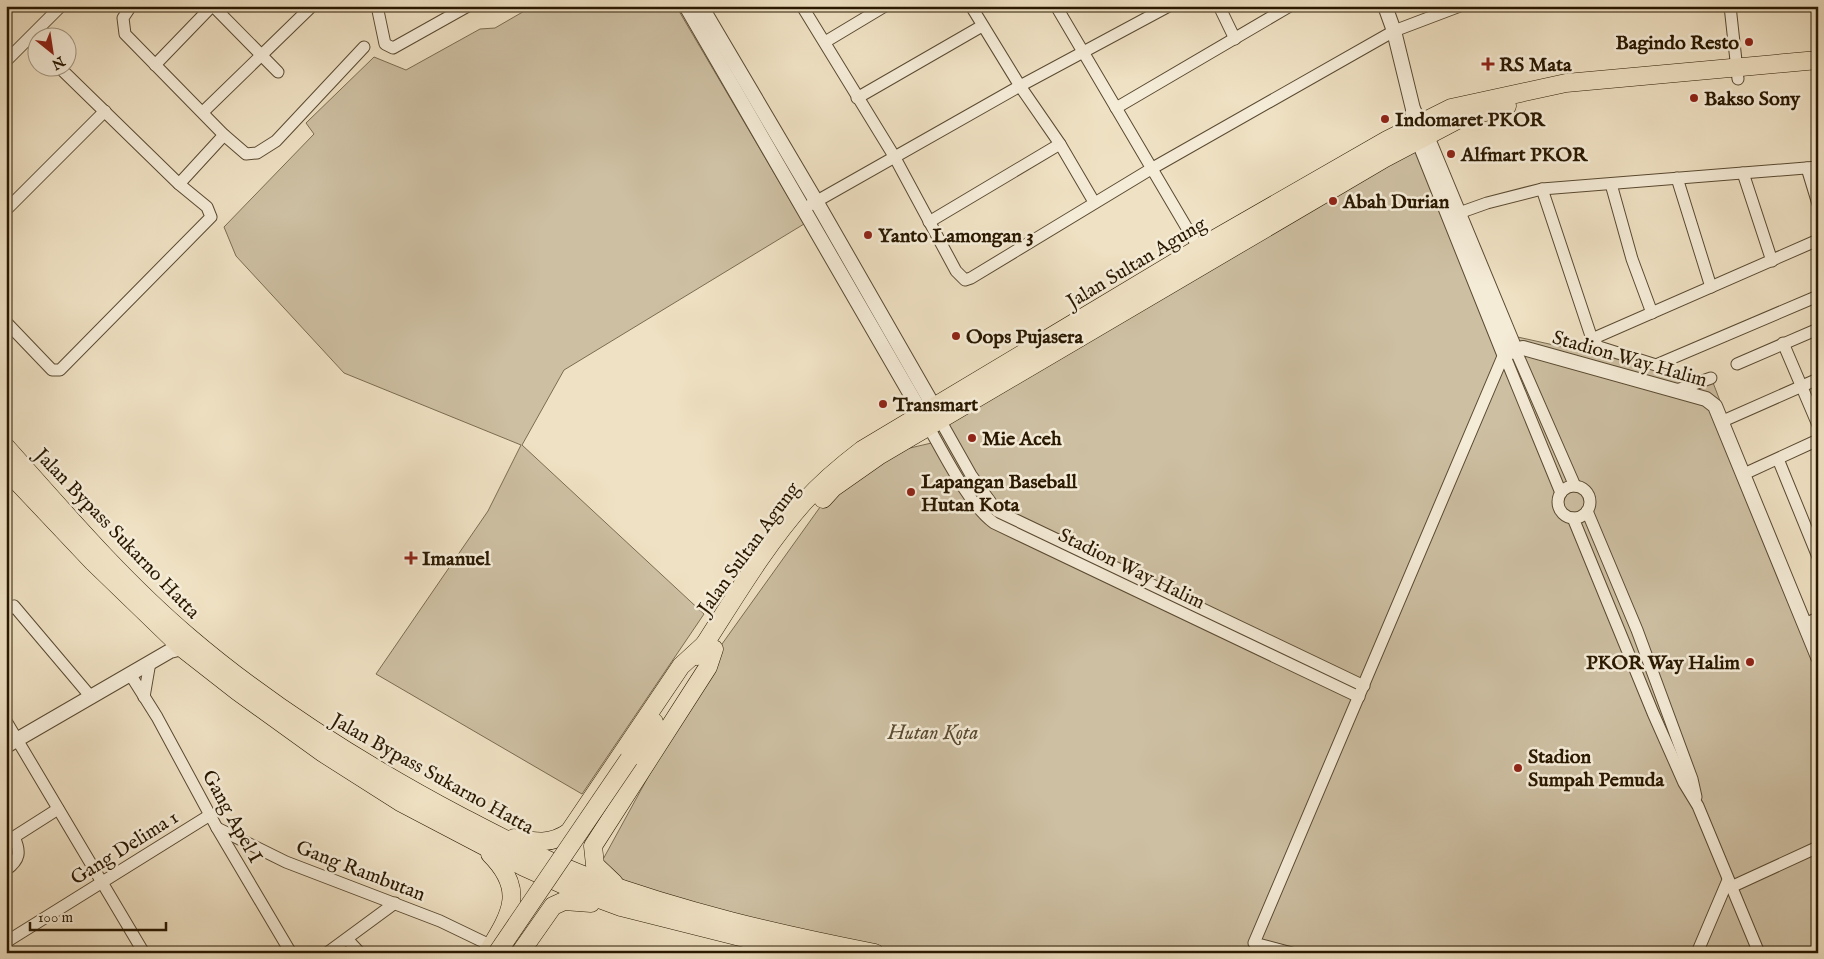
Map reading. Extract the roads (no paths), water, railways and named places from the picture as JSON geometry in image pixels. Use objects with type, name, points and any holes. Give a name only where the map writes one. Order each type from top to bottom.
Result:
[{"type":"main road","name":"Jalan Sultan Agung","points":[[633,762],[709,647],[806,517],[833,488],[931,417],[1418,126],[1459,119],[1543,98],[1738,73],[1818,60]]},
{"type":"main road","name":"Jalan Sultan Agung","points":[[1738,73],[1818,72]]},
{"type":"main road","name":"Jalan Bypass Sukarno Hatta","points":[[6,447],[128,579],[188,636],[243,680],[347,753],[497,835],[574,871],[687,910],[758,929],[875,953]]},
{"type":"main road","name":"Jalan Bypass Sukarno Hatta","points":[[6,470],[93,562],[182,648],[237,691],[338,762],[400,802],[552,880],[621,907],[753,947],[804,953]]},
{"type":"main road","points":[[709,647],[708,666],[593,846],[582,858],[572,858],[566,849],[569,832],[681,666],[709,647]]},
{"type":"main road","points":[[492,950],[633,762]]},
{"type":"main road","points":[[510,953],[633,762]]},
{"type":"main road","points":[[497,835],[541,842],[556,840],[569,832]]},
{"type":"main road","points":[[478,843],[503,868],[512,888],[511,906],[492,950]]},
{"type":"main road","points":[[593,846],[593,856],[597,868],[621,888]]},
{"type":"main road","points":[[502,928],[520,902],[529,894],[537,892],[545,896],[548,903],[547,913]]},
{"type":"main road","points":[[520,953],[553,906],[564,901],[621,907]]},
{"type":"street","points":[[44,28],[61,6]]},
{"type":"street","points":[[131,6],[124,18],[124,34],[203,112],[224,136],[246,154],[257,154],[282,134],[364,47]]},
{"type":"street","points":[[155,65],[212,6],[278,72]]},
{"type":"street","points":[[203,112],[312,6]]},
{"type":"street","points":[[377,6],[382,37],[385,44],[392,48],[468,6]]},
{"type":"street","points":[[686,6],[803,209],[931,417]]},
{"type":"street","points":[[700,6],[816,201],[931,417]]},
{"type":"street","points":[[802,6],[894,156],[956,271],[965,280],[1094,202],[1394,31],[1460,6]]},
{"type":"street","points":[[825,42],[885,6]]},
{"type":"street","points":[[971,6],[1020,86],[1060,144],[1094,202]]},
{"type":"street","points":[[1056,6],[1203,255]]},
{"type":"street","points":[[803,209],[1020,86],[1169,6]]},
{"type":"street","points":[[1218,6],[1235,39]]},
{"type":"street","points":[[1116,108],[1290,6]]},
{"type":"street","points":[[1385,6],[1394,31],[1418,126],[1510,352],[1575,486]]},
{"type":"street","points":[[1730,6],[1738,73]]},
{"type":"street","points":[[857,98],[982,26]]},
{"type":"street","points":[[6,61],[28,46]]},
{"type":"street","points":[[6,322],[52,370],[60,370],[211,217],[207,207],[180,184],[71,78]]},
{"type":"street","points":[[6,210],[106,111]]},
{"type":"street","points":[[1418,126],[1459,213],[1561,493]]},
{"type":"street","points":[[180,184],[224,136]]},
{"type":"street","points":[[929,222],[1060,144]]},
{"type":"street","points":[[1459,213],[1487,203],[1542,189],[1813,168],[1818,204]]},
{"type":"street","points":[[1743,173],[1772,261]]},
{"type":"street","points":[[1677,178],[1711,287]]},
{"type":"street","points":[[1611,184],[1632,259],[1652,313]]},
{"type":"street","points":[[1542,189],[1592,339],[1599,347],[1656,366],[1818,296]]},
{"type":"street","points":[[1592,339],[1818,240]]},
{"type":"street","points":[[1737,364],[1818,329]]},
{"type":"street","points":[[1783,343],[1818,425]]},
{"type":"street","name":"Stadion Way Halim","points":[[1510,352],[1523,348],[1677,390],[1707,400],[1715,406],[1723,421],[1818,657]]},
{"type":"street","points":[[1292,953],[1254,944],[1510,352]]},
{"type":"street","points":[[1677,390],[1711,378]]},
{"type":"street","points":[[1723,421],[1818,379]]},
{"type":"street","name":"Stadion Way Halim","points":[[931,417],[997,511],[1364,686]]},
{"type":"street","name":"Stadion Way Halim","points":[[931,417],[960,481],[986,516],[994,523],[1360,697]]},
{"type":"street","points":[[1744,474],[1818,440]]},
{"type":"street","points":[[1778,459],[1818,557]]},
{"type":"street","points":[[1573,518],[1583,514],[1589,506],[1588,495],[1575,486],[1561,493],[1559,498],[1560,509],[1573,518],[1653,713],[1684,783],[1698,806],[1759,953]]},
{"type":"street","points":[[1587,511],[1666,708],[1692,779],[1698,806]]},
{"type":"street","points":[[6,610],[14,606],[91,697]]},
{"type":"street","points":[[1805,624],[1818,618]]},
{"type":"street","points":[[12,742],[170,650],[182,648]]},
{"type":"street","points":[[1634,667],[1648,661]]},
{"type":"street","points":[[144,697],[150,662]]},
{"type":"street","name":"Gang Apel I","points":[[130,674],[217,828],[291,953]]},
{"type":"street","points":[[1653,713],[1666,708]]},
{"type":"street","points":[[6,721],[12,742],[58,809],[144,953]]},
{"type":"street","points":[[6,870],[20,856],[20,850],[14,837],[58,809]]},
{"type":"street","name":"Gang Delima 1","points":[[6,942],[210,815]]},
{"type":"street","name":"Gang Rambutan","points":[[217,828],[286,862],[440,921],[492,950]]},
{"type":"street","points":[[1697,953],[1730,883],[1818,847]]},
{"type":"street","points":[[328,953],[395,903]]},
{"type":"street","points":[[347,939],[360,953]]},
{"type":"place","name":"Bagindo Resto","points":[[1749,42]]},
{"type":"place","name":"RS Mata","points":[[1488,64]]},
{"type":"place","name":"Bakso Sony","points":[[1694,98]]},
{"type":"place","name":"Indomaret PKOR","points":[[1385,119]]},
{"type":"place","name":"Alfmart PKOR","points":[[1451,154]]},
{"type":"place","name":"Abah Durian","points":[[1333,201]]},
{"type":"place","name":"Yanto Lamongan 3","points":[[868,235]]},
{"type":"place","name":"Oops Pujasera","points":[[956,336]]},
{"type":"place","name":"Transmart","points":[[883,404]]},
{"type":"place","name":"Mie Aceh","points":[[972,438]]},
{"type":"place","name":"Lapangan Baseball Hutan Kota","points":[[911,492]]},
{"type":"place","name":"Imanuel","points":[[411,558]]},
{"type":"place","name":"PKOR Way Halim","points":[[1750,662]]},
{"type":"place","name":"Stadion Sumpah Pemuda","points":[[1518,768]]},
{"type":"park label","name":"Hutan Kota","points":[[933,732]]}]
